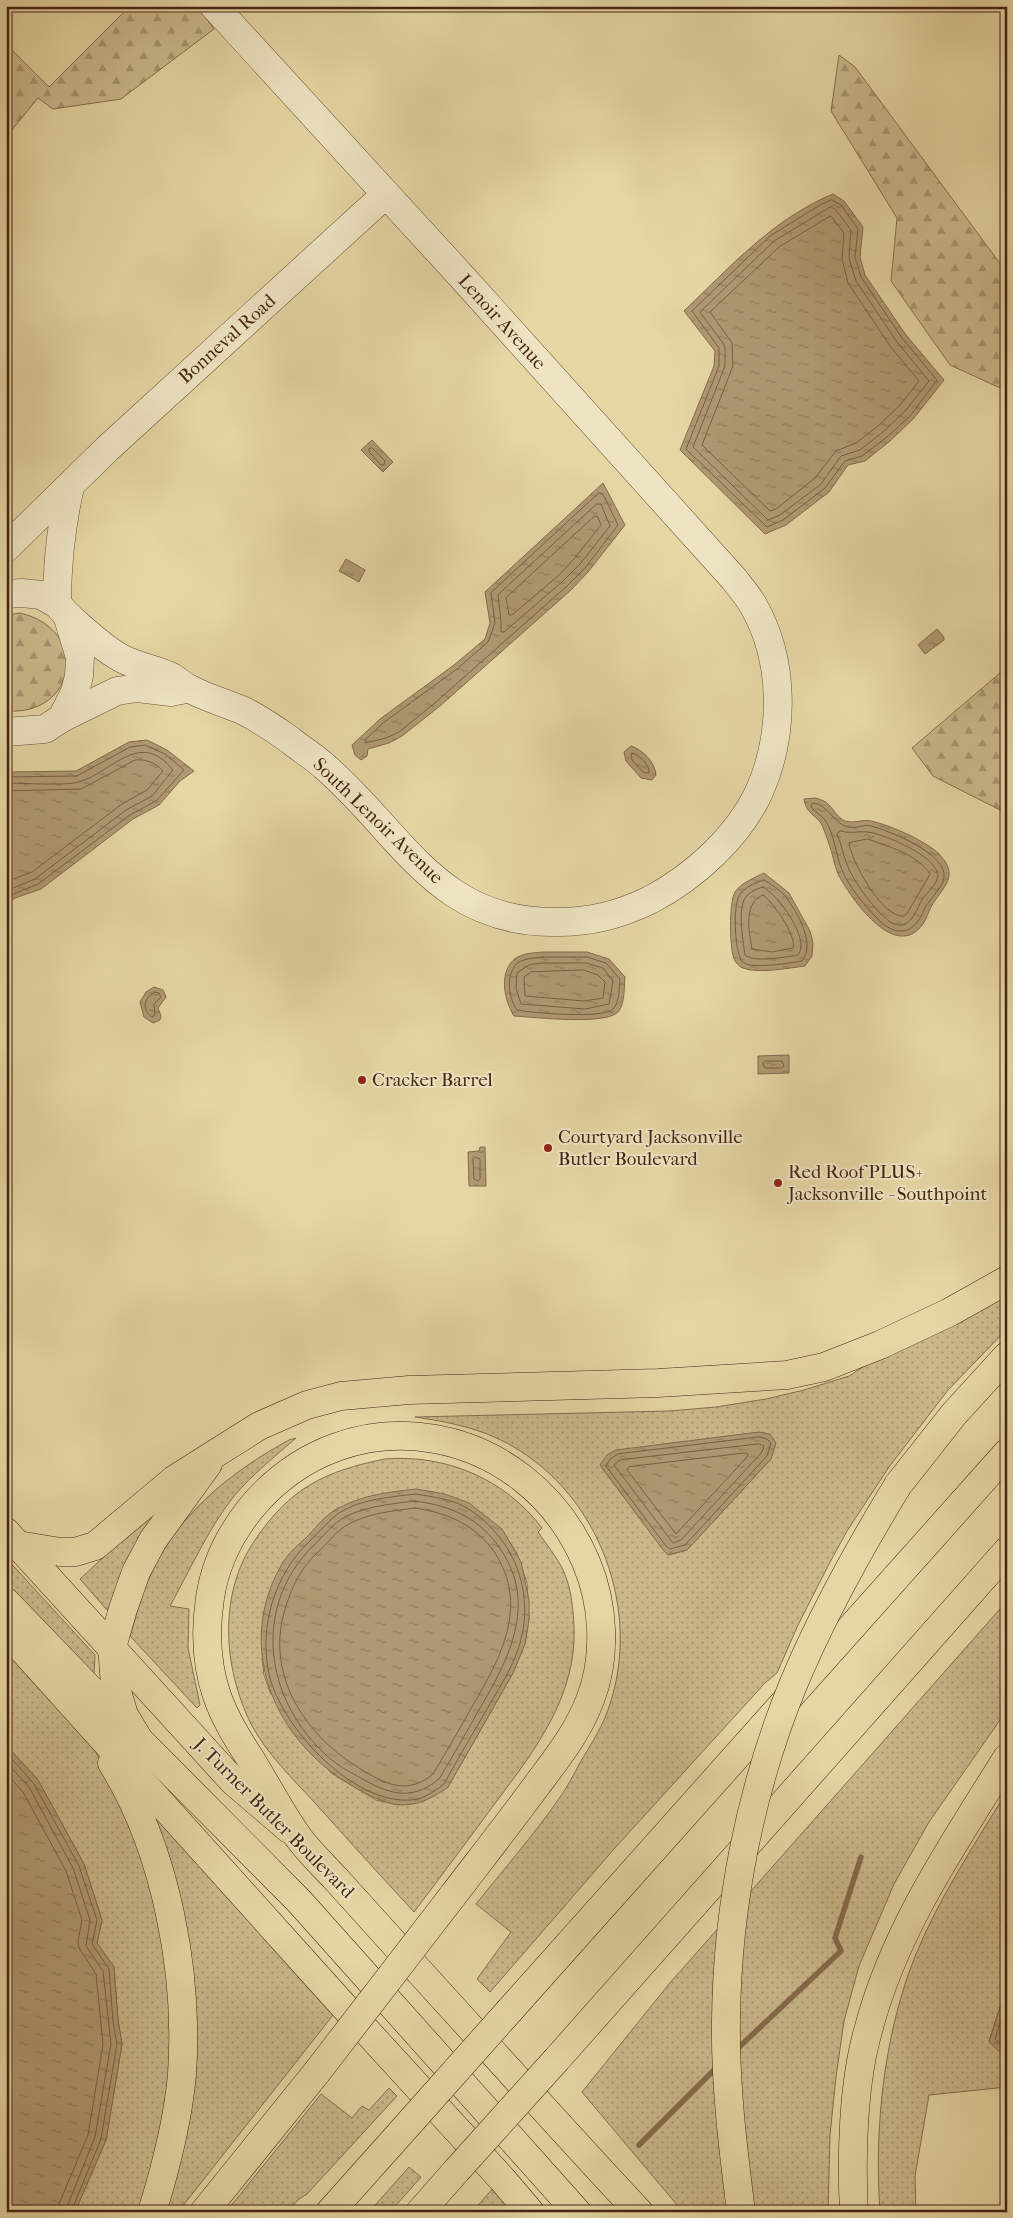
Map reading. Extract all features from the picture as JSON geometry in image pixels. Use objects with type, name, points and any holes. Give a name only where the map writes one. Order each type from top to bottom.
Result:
[{"type":"main road","points":[[12,1538],[60,1552],[75,1552],[95,1546],[174,1479],[259,1426],[307,1405],[342,1396],[409,1390],[691,1382],[787,1375],[824,1367],[880,1345],[950,1312],[1007,1280]]},
{"type":"main road","points":[[741,2212],[729,2118],[726,2021],[730,1945],[740,1870],[758,1789],[793,1686],[841,1583],[898,1485],[954,1414],[1007,1356]]},
{"type":"main road","points":[[204,2212],[318,2072],[571,1739],[591,1699],[601,1656],[601,1620],[593,1578],[576,1538],[551,1504],[522,1476],[489,1456],[452,1442],[413,1436],[375,1437],[337,1447],[301,1463],[267,1489],[242,1520],[222,1553],[212,1586],[205,1629],[209,1662],[216,1693],[231,1729],[297,1836]]},
{"type":"main road","points":[[330,2212],[1007,1453]]},
{"type":"main road","points":[[139,1740],[124,1715],[115,1685],[112,1647],[136,1572],[153,1540],[215,1455]]},
{"type":"main road","name":"J. Turner Butler Boulevard","points":[[12,1538],[233,1781],[297,1836],[580,2149]]},
{"type":"main road","points":[[420,2212],[1007,1551]]},
{"type":"main road","points":[[6,1602],[139,1740],[299,1901],[577,2212]]},
{"type":"main road","points":[[6,1632],[502,2178],[530,2212]]},
{"type":"main road","points":[[86,1721],[124,1785],[147,1838],[172,1922],[180,1971],[183,2021],[182,2075],[173,2131],[163,2176],[152,2212]]},
{"type":"main road","points":[[854,2212],[854,2146],[857,2095],[867,2031],[904,1931],[927,1886],[1007,1758]]},
{"type":"main road","points":[[580,2149],[614,2212]]},
{"type":"main road","points":[[580,2149],[639,2212]]},
{"type":"main road","points":[[428,2212],[457,2170]]},
{"type":"street","name":"Lenoir Avenue","points":[[214,6],[734,579],[753,605],[764,628],[771,651],[779,705],[776,731],[766,777],[741,823],[693,873],[662,893],[614,915],[578,922]]},
{"type":"street","name":"Bonneval Road","points":[[6,548],[107,449],[386,194]]},
{"type":"street","points":[[62,718],[75,692],[79,676],[80,657],[62,609],[57,567],[62,520],[70,487]]},
{"type":"street","points":[[6,594],[42,595],[62,609]]},
{"type":"street","name":"South Lenoir Avenue","points":[[62,609],[112,653],[124,660],[172,677],[188,688],[247,713],[325,766],[407,855],[458,896],[485,910],[509,918],[539,922],[578,922]]},
{"type":"street","points":[[6,732],[45,729],[62,718],[117,692],[137,688],[171,692],[188,688]]},
{"type":"green space","points":[[130,6],[197,6],[214,29],[121,99],[53,109],[38,98],[6,137],[6,44],[49,87]]},
{"type":"green space","points":[[839,55],[855,67],[1007,273],[1007,388],[998,387],[950,365],[891,281],[897,218],[831,111]]},
{"type":"green space","points":[[20,613],[42,622],[57,636],[65,652],[66,670],[61,686],[48,700],[30,709],[6,711],[6,615]]},
{"type":"green space","points":[[1007,667],[1007,816],[1000,810],[933,776],[912,748]]},
{"type":"green space","points":[[1007,1294],[1007,1329],[948,1390],[889,1467],[847,1531],[829,1564],[798,1625],[777,1673],[765,1683],[614,1849],[490,1992],[477,1979],[511,1932],[476,1904],[561,1795],[604,1721],[618,1670],[620,1633],[616,1595],[606,1559],[590,1525],[569,1494],[543,1468],[512,1446],[476,1430],[415,1417],[669,1411],[716,1407],[766,1399],[804,1390],[849,1376],[874,1360]],"holes":[[[771,1459],[687,1550],[668,1555],[602,1468]]]},
{"type":"green space","points":[[296,1438],[256,1473],[234,1496],[208,1536],[170,1606],[189,1609],[188,1648],[200,1705],[197,1708],[130,1636],[148,1581],[159,1558],[173,1536],[206,1498],[225,1482],[267,1453]]},
{"type":"green space","points":[[385,1459],[430,1461],[472,1473],[492,1483],[527,1511],[542,1528],[538,1532],[555,1555],[563,1570],[570,1590],[572,1604],[574,1626],[573,1651],[569,1675],[551,1720],[525,1762],[414,1912],[264,1745],[251,1724],[242,1702],[230,1655],[230,1607],[235,1584],[243,1561],[255,1540],[268,1522],[296,1495],[327,1476]],"holes":[[[338,1508],[501,1529],[517,1553],[527,1583],[529,1619],[525,1644],[513,1673],[448,1787],[399,1805],[376,1800],[331,1773],[270,1692],[264,1675],[262,1659],[282,1564],[323,1520]]]},
{"type":"green space","points":[[149,1517],[152,1521],[107,1610],[80,1579]]},
{"type":"green space","points":[[6,1558],[95,1655],[94,1673],[6,1587]]},
{"type":"green space","points":[[1007,1601],[1007,1710],[929,1822],[894,1884],[859,1966],[844,2021],[836,2077],[830,2135],[828,2212],[683,2212],[582,2092],[669,1984]]},
{"type":"green space","points":[[6,1641],[89,1741],[110,1776],[134,1828],[167,1947],[171,2054],[162,2127],[139,2212],[75,2212],[106,2140],[122,2044],[114,1967],[97,1943],[102,1920],[84,1864],[38,1780],[6,1745]]},
{"type":"green space","points":[[1007,1791],[1007,1911],[1000,1921],[1007,1919],[1007,1985],[989,2041],[1003,2055],[1007,2055],[1007,2087],[929,2095],[915,2176],[916,2212],[880,2212],[880,2114],[889,2048],[905,1984],[925,1933],[936,1912]]},
{"type":"green space","points":[[143,1810],[161,1814],[337,2010],[178,2212],[159,2212],[188,2087]]},
{"type":"green space","points":[[389,2088],[397,2096],[307,2194],[299,2199],[287,2212],[226,2212],[321,2094],[352,2118],[362,2106],[369,2110]]},
{"type":"green space","points":[[409,2167],[421,2177],[390,2212],[369,2212]]},
{"type":"green space","points":[[496,2185],[519,2212],[472,2212]]},
{"type":"water","points":[[833,194],[844,201],[863,227],[860,257],[865,275],[906,335],[944,380],[914,418],[890,441],[865,461],[848,465],[829,492],[786,525],[765,534],[680,450],[714,366],[715,351],[684,311],[736,261],[772,230],[811,204]]},
{"type":"water","points":[[372,440],[393,462],[383,472],[361,450]]},
{"type":"water","points":[[603,483],[625,525],[588,572],[571,590],[440,706],[402,736],[389,743],[368,749],[367,756],[361,760],[355,755],[352,745],[380,719],[454,665],[485,639],[490,623],[485,592]]},
{"type":"water","points":[[346,559],[365,570],[359,582],[339,571]]},
{"type":"water","points":[[937,629],[944,637],[944,640],[925,654],[918,645]]},
{"type":"water","points":[[147,740],[167,750],[194,771],[180,781],[159,805],[133,819],[41,889],[15,898],[6,905],[6,772],[76,771],[129,742]]},
{"type":"water","points":[[631,746],[651,761],[656,775],[652,780],[641,778],[626,761],[624,752]]},
{"type":"water","points":[[816,798],[826,802],[845,821],[871,821],[907,834],[933,849],[945,862],[949,869],[947,882],[923,924],[912,934],[900,936],[887,931],[874,922],[852,897],[835,867],[821,823],[808,810],[805,804],[804,799]]},
{"type":"water","points":[[764,873],[789,893],[810,931],[813,943],[812,956],[805,966],[757,971],[742,968],[735,961],[731,937],[733,897],[741,886]]},
{"type":"water","points":[[543,952],[587,952],[609,959],[625,977],[623,999],[619,1011],[612,1016],[586,1019],[514,1016],[505,994],[504,986],[507,970],[510,964],[519,956]]},
{"type":"water","points":[[154,987],[163,990],[166,997],[158,1008],[161,1016],[160,1020],[153,1023],[144,1017],[140,1002],[146,992]]},
{"type":"water","points":[[789,1055],[789,1073],[758,1074],[758,1056]]},
{"type":"water","points":[[480,1147],[485,1147],[486,1186],[469,1186],[468,1152],[479,1151]]},
{"type":"water","points":[[759,1432],[770,1434],[776,1443],[771,1459],[687,1550],[668,1555],[600,1465],[607,1455],[616,1450]]},
{"type":"water","points":[[416,1489],[445,1494],[469,1503],[502,1529],[521,1562],[529,1600],[529,1619],[525,1644],[513,1673],[448,1787],[422,1802],[399,1805],[376,1799],[351,1785],[324,1766],[301,1743],[283,1717],[270,1688],[262,1658],[262,1627],[268,1595],[284,1560],[318,1524],[334,1511],[357,1500],[386,1493]]},
{"type":"water","points":[[6,1745],[38,1780],[84,1864],[102,1920],[97,1943],[114,1967],[122,2044],[106,2140],[75,2212],[6,2212]]},
{"type":"water","points":[[1007,1985],[1007,2055],[1003,2055],[989,2042]]},
{"type":"waterway","points":[[735,2051],[841,1951],[835,1938],[861,1857]]},
{"type":"waterway","points":[[639,2145],[717,2067]]},
{"type":"place","name":"Cracker Barrel","points":[[362,1080]]},
{"type":"place","name":"Courtyard Jacksonville Butler Boulevard","points":[[548,1148]]},
{"type":"place","name":"Red Roof PLUS+ Jacksonville - Southpoint","points":[[778,1183]]}]
